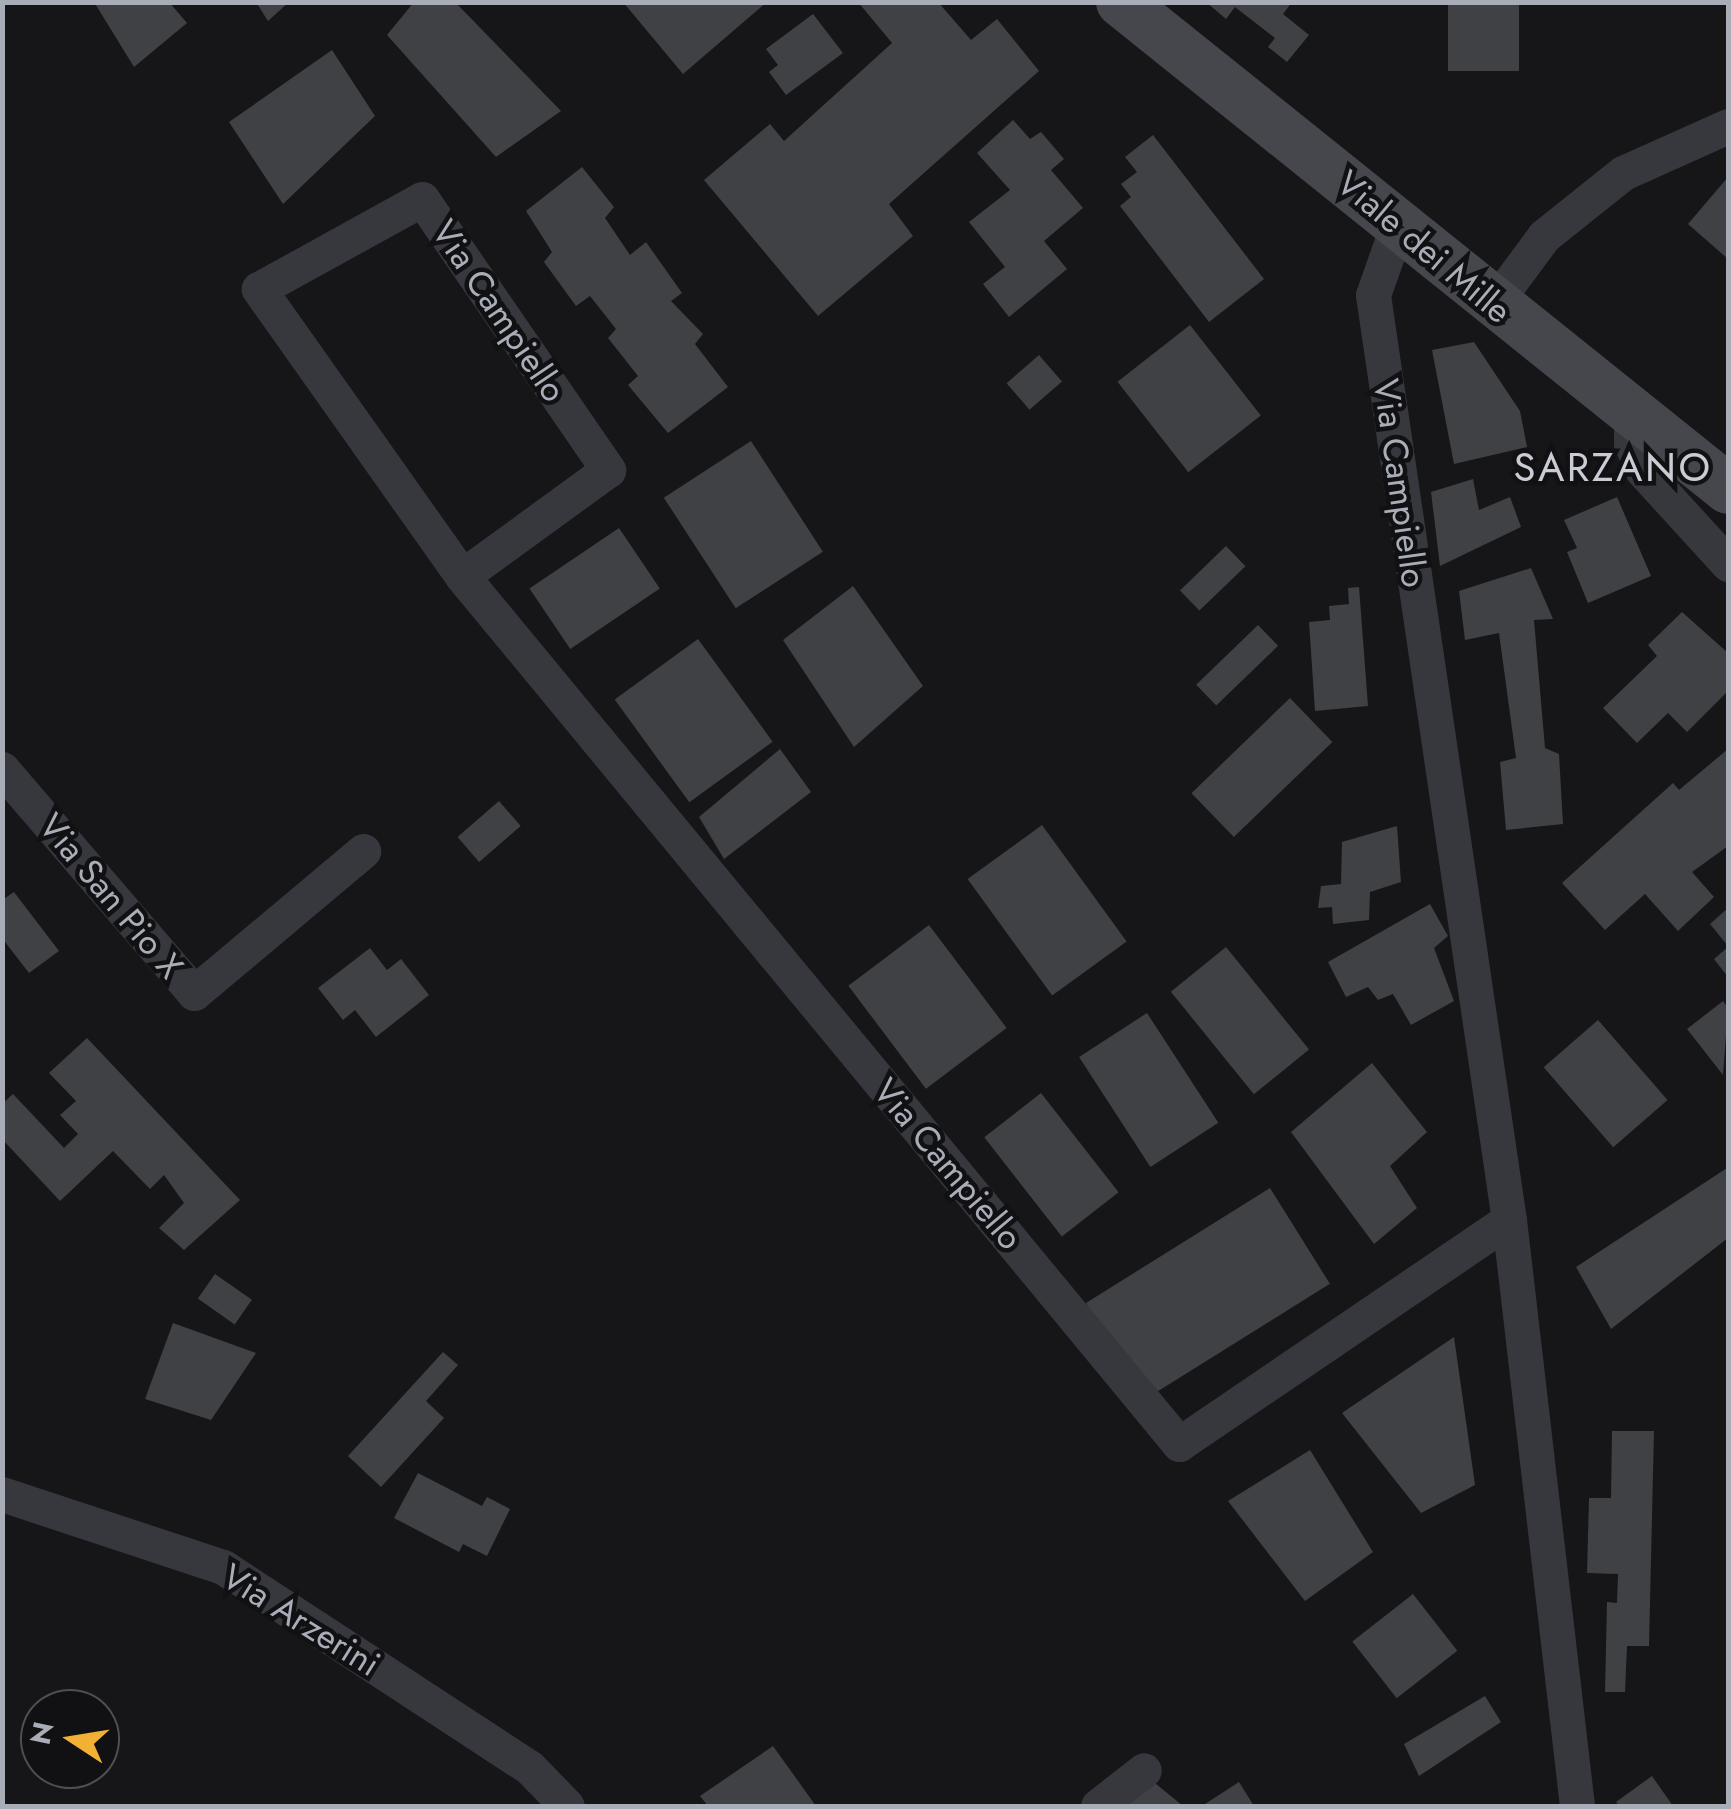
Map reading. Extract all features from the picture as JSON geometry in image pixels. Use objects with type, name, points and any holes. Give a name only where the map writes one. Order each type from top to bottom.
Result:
[{"type":"main road","name":"Viale dei Mille","points":[[1121,2],[1493,305],[1728,489]]},
{"type":"street","points":[[1493,305],[1544,236],[1624,174],[1728,126]]},
{"type":"street","name":"Via Campiello","points":[[462,576],[608,470],[422,199],[259,289],[462,576],[1179,1444],[1509,1220]]},
{"type":"street","name":"Via Campiello","points":[[1398,224],[1373,295],[1509,1220],[1577,1806]]},
{"type":"street","points":[[1631,414],[1631,443],[1643,471],[1728,564]]},
{"type":"street","name":"Via San Pio X","points":[[2,768],[194,993],[364,851]]},
{"type":"street","name":"Via Arzerini","points":[[2,1494],[223,1567],[529,1766],[567,1806]]},
{"type":"street","points":[[1098,1806],[1144,1770]]},
{"type":"building","points":[[94,2],[169,2],[187,23],[134,67]]},
{"type":"building","points":[[256,2],[289,2],[268,21]]},
{"type":"building","points":[[414,2],[455,2],[561,111],[496,157],[387,35]]},
{"type":"building","points":[[623,2],[767,2],[683,74]]},
{"type":"building","points":[[858,2],[938,2],[971,40],[997,19],[1039,71],[889,204],[913,236],[818,316],[704,180],[770,124],[784,141],[892,43]]},
{"type":"building","points":[[1206,2],[1292,2],[1283,14],[1309,35],[1287,62],[1268,47],[1275,38],[1235,7],[1226,19]]},
{"type":"building","points":[[1448,2],[1519,2],[1519,71],[1448,71]]},
{"type":"building","points":[[813,14],[843,53],[786,95],[769,72],[778,65],[766,49]]},
{"type":"building","points":[[332,50],[375,116],[283,204],[229,122]]},
{"type":"building","points":[[1013,120],[1030,139],[1041,132],[1064,159],[1051,170],[1083,208],[1044,241],[1067,269],[1009,317],[983,284],[1005,267],[969,222],[1010,190],[977,153]]},
{"type":"building","points":[[1153,135],[1264,279],[1209,322],[1120,206],[1131,197],[1121,184],[1137,172],[1125,157]]},
{"type":"building","points":[[582,167],[614,207],[605,218],[630,255],[646,242],[682,293],[671,301],[703,334],[695,344],[728,387],[668,433],[628,385],[638,376],[608,338],[616,329],[590,296],[576,306],[544,262],[552,252],[526,211]]},
{"type":"building","points":[[1728,177],[1728,259],[1688,224]]},
{"type":"building","points":[[1190,325],[1261,416],[1188,472],[1118,382]]},
{"type":"building","points":[[1474,342],[1520,411],[1527,447],[1454,464],[1432,350]]},
{"type":"building","points":[[1039,355],[1062,381],[1030,410],[1007,383]]},
{"type":"building","points":[[751,441],[823,552],[736,608],[664,498]]},
{"type":"building","points":[[1473,479],[1479,510],[1510,497],[1521,527],[1440,566],[1431,492]]},
{"type":"building","points":[[1617,497],[1651,576],[1588,603],[1567,552],[1577,548],[1564,520]]},
{"type":"building","points":[[619,528],[660,589],[570,649],[529,588]]},
{"type":"building","points":[[1226,546],[1245,566],[1199,611],[1180,590]]},
{"type":"building","points":[[1531,568],[1553,619],[1534,620],[1545,748],[1559,754],[1563,824],[1506,830],[1500,762],[1516,758],[1499,633],[1465,640],[1459,591]]},
{"type":"building","points":[[853,586],[923,686],[854,747],[783,640]]},
{"type":"building","points":[[1359,587],[1368,706],[1315,711],[1309,622],[1330,620],[1329,606],[1349,604],[1348,588]]},
{"type":"building","points":[[1682,612],[1728,653],[1728,691],[1687,732],[1668,713],[1637,743],[1603,708],[1657,656],[1648,645]]},
{"type":"building","points":[[1258,625],[1278,646],[1216,706],[1196,685]]},
{"type":"building","points":[[698,639],[773,742],[689,802],[615,700]]},
{"type":"building","points":[[1290,698],[1332,742],[1234,837],[1191,793]]},
{"type":"building","points":[[780,749],[811,792],[724,859],[699,817]]},
{"type":"building","points":[[1728,749],[1728,846],[1692,872],[1714,897],[1678,931],[1645,894],[1605,930],[1562,883],[1673,783],[1679,790]]},
{"type":"building","points":[[499,801],[521,826],[479,862],[457,837]]},
{"type":"building","points":[[1042,825],[1127,941],[1052,996],[968,879]]},
{"type":"building","points":[[1397,826],[1401,882],[1370,892],[1369,920],[1333,924],[1332,907],[1318,908],[1321,886],[1341,884],[1342,842]]},
{"type":"building","points":[[14,892],[59,951],[29,973],[2,938],[2,900]]},
{"type":"building","points":[[1430,904],[1448,936],[1434,948],[1454,1001],[1411,1025],[1393,994],[1378,1000],[1368,987],[1346,997],[1328,962]]},
{"type":"building","points":[[1728,908],[1728,946],[1710,924]]},
{"type":"building","points":[[929,925],[1007,1028],[926,1089],[848,986]]},
{"type":"building","points":[[1226,947],[1309,1050],[1254,1094],[1171,992]]},
{"type":"building","points":[[1728,947],[1728,977],[1714,959]]},
{"type":"building","points":[[370,948],[387,970],[401,959],[429,995],[376,1037],[355,1010],[343,1020],[318,988]]},
{"type":"building","points":[[1723,1001],[1728,1008],[1723,1075],[1687,1029]]},
{"type":"building","points":[[1147,1013],[1218,1123],[1150,1167],[1079,1057]]},
{"type":"building","points":[[1598,1020],[1668,1100],[1613,1147],[1544,1067]]},
{"type":"building","points":[[87,1038],[240,1200],[184,1250],[159,1228],[184,1203],[164,1175],[150,1189],[113,1151],[60,1201],[2,1139],[2,1104],[13,1094],[64,1148],[78,1134],[60,1115],[76,1101],[49,1073]]},
{"type":"building","points":[[1372,1063],[1427,1132],[1390,1166],[1417,1208],[1374,1244],[1291,1132]]},
{"type":"building","points":[[1041,1093],[1119,1192],[1062,1237],[984,1137]]},
{"type":"building","points":[[1727,1168],[1728,1238],[1611,1329],[1576,1267]]},
{"type":"building","points":[[1270,1188],[1330,1284],[1146,1399],[1086,1303]]},
{"type":"building","points":[[215,1274],[252,1300],[235,1324],[198,1299]]},
{"type":"building","points":[[173,1323],[256,1353],[211,1420],[145,1399]]},
{"type":"building","points":[[1454,1337],[1475,1485],[1421,1513],[1342,1413]]},
{"type":"building","points":[[443,1352],[458,1365],[426,1401],[444,1418],[381,1487],[348,1456]]},
{"type":"building","points":[[1612,1431],[1654,1431],[1649,1646],[1627,1646],[1625,1692],[1605,1692],[1607,1602],[1617,1603],[1618,1574],[1587,1573],[1589,1498],[1611,1498]]},
{"type":"building","points":[[1310,1450],[1373,1552],[1305,1601],[1228,1501]]},
{"type":"building","points":[[418,1473],[482,1506],[487,1497],[510,1509],[487,1556],[463,1544],[459,1552],[394,1518]]},
{"type":"building","points":[[1413,1594],[1457,1651],[1397,1698],[1352,1641]]},
{"type":"building","points":[[1485,1696],[1501,1722],[1419,1776],[1404,1744]]},
{"type":"building","points":[[773,1746],[816,1806],[708,1806],[700,1796]]},
{"type":"building","points":[[1652,1776],[1673,1806],[1620,1806],[1616,1802]]},
{"type":"building","points":[[1150,1779],[1183,1806],[1115,1806]]},
{"type":"building","points":[[1239,1782],[1254,1806],[1202,1806]]},
{"type":"district","name":"SARZANO","points":[[1613,467]]}]
